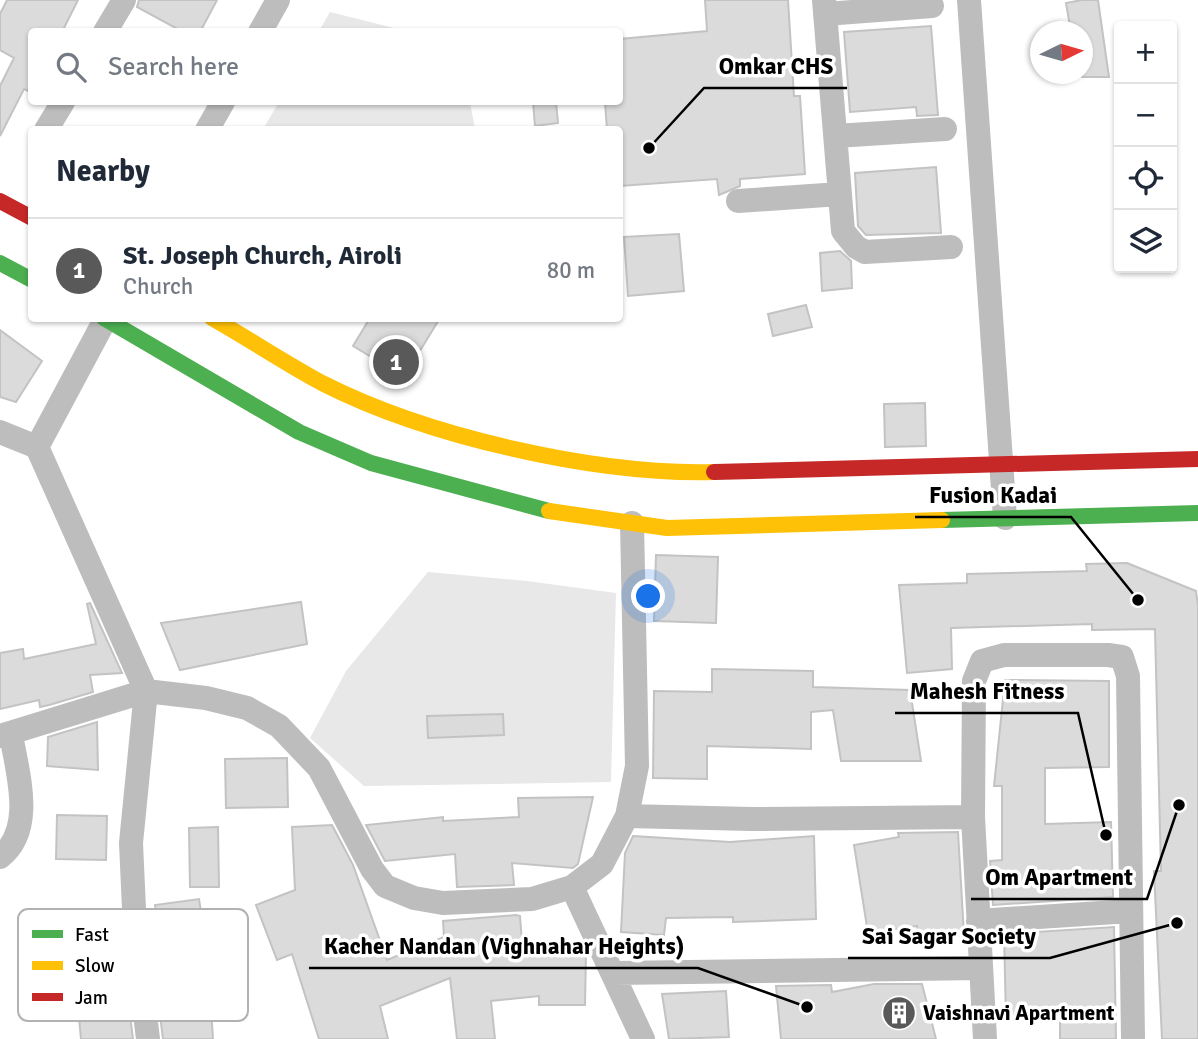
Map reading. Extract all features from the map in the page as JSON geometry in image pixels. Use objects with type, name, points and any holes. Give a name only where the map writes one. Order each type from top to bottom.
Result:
[{"type":"street","points":[[107,28],[124,0]]},
{"type":"street","points":[[263,28],[278,0]]},
{"type":"street","points":[[969,0],[1005,518]]},
{"type":"street","points":[[932,6],[825,7],[843,231],[856,247],[865,252],[951,247]]},
{"type":"street","points":[[48,126],[61,105]]},
{"type":"street","points":[[209,126],[221,105]]},
{"type":"street","points":[[836,136],[945,129]]},
{"type":"street","points":[[738,201],[840,194]]},
{"type":"street","points":[[0,201],[28,216]]},
{"type":"street","points":[[0,263],[28,278]]},
{"type":"street","points":[[37,447],[103,322]]},
{"type":"street","points":[[110,322],[299,432],[371,463],[466,491],[569,516],[667,527],[1198,513]]},
{"type":"street","points":[[219,322],[323,383],[389,411],[480,439],[579,462],[669,473],[1198,459]]},
{"type":"street","points":[[0,432],[37,447],[146,691],[131,842],[134,909]]},
{"type":"street","points":[[0,857],[18,832],[22,798],[5,735],[146,691],[206,698],[247,708],[279,726],[319,768],[372,869],[385,886],[414,898],[443,903],[533,899],[572,887],[602,864],[627,816],[638,766],[632,523]]},
{"type":"street","points":[[985,1039],[973,817],[974,681],[982,661],[1004,655],[1122,656],[1128,676],[1133,1039]]},
{"type":"street","points":[[627,816],[751,819],[973,817]]},
{"type":"street","points":[[572,887],[643,1039]]},
{"type":"street","points":[[978,921],[1131,911]]},
{"type":"street","points":[[614,973],[981,968]]},
{"type":"street","points":[[146,1021],[148,1039]]},
{"type":"shaded area","points":[[330,12],[394,28],[321,28]]},
{"type":"shaded area","points":[[277,105],[471,105],[474,126],[265,126]]},
{"type":"shaded area","points":[[428,572],[616,593],[611,782],[364,786],[310,738],[346,671]]},
{"type":"building","points":[[7,0],[78,0],[64,28],[28,28],[28,91],[24,89],[0,136],[0,86],[14,58],[0,50],[0,14]]},
{"type":"building","points":[[139,0],[217,0],[202,28],[176,28],[137,7]]},
{"type":"building","points":[[705,0],[788,0],[794,96],[800,96],[805,174],[740,179],[740,186],[719,195],[717,179],[623,186],[623,126],[607,126],[605,105],[623,105],[623,39],[707,31]]},
{"type":"building","points":[[1098,0],[1109,77],[1093,77],[1093,21],[1069,21],[1066,3]]},
{"type":"building","points":[[931,26],[938,115],[917,116],[916,107],[850,112],[844,32]]},
{"type":"building","points":[[533,105],[556,105],[558,123],[535,126]]},
{"type":"building","points":[[936,167],[941,233],[866,235],[858,226],[855,173]]},
{"type":"building","points":[[679,234],[684,291],[628,296],[624,237]]},
{"type":"building","points":[[840,251],[851,261],[852,288],[822,291],[820,253]]},
{"type":"building","points":[[806,305],[812,327],[773,336],[768,314]]},
{"type":"building","points":[[368,322],[438,322],[404,377],[353,346]]},
{"type":"building","points":[[0,330],[42,361],[16,402],[0,397]]},
{"type":"building","points":[[925,403],[926,446],[885,447],[884,404]]},
{"type":"building","points":[[656,555],[718,557],[716,623],[654,621]]},
{"type":"building","points":[[1127,563],[1196,591],[1198,1039],[1162,1039],[1154,871],[1161,871],[1155,629],[1092,630],[1092,624],[951,628],[952,669],[907,673],[899,585],[967,583],[967,574],[1087,571],[1086,564]]},
{"type":"building","points":[[301,602],[307,644],[180,670],[161,623]]},
{"type":"building","points":[[90,603],[122,673],[90,675],[93,692],[49,705],[40,707],[39,700],[0,709],[0,653],[23,649],[24,659],[96,644],[87,604]]},
{"type":"building","points":[[712,669],[813,671],[813,687],[910,690],[921,761],[841,761],[833,710],[811,712],[811,749],[707,746],[707,779],[653,778],[654,691],[712,692]]},
{"type":"building","points":[[1005,680],[1109,681],[1109,767],[1045,768],[1045,824],[1111,822],[1113,897],[993,905],[990,861],[1002,860],[1002,786],[994,786]]},
{"type":"building","points":[[503,714],[504,735],[428,738],[427,716]]},
{"type":"building","points":[[97,722],[98,770],[47,766],[48,737]]},
{"type":"building","points":[[287,758],[288,807],[226,808],[225,759]]},
{"type":"building","points":[[593,797],[578,864],[573,868],[512,863],[514,885],[457,887],[455,854],[385,861],[366,825],[443,817],[443,821],[519,817],[518,798]]},
{"type":"building","points":[[57,815],[107,816],[106,860],[56,859]]},
{"type":"building","points":[[332,825],[353,865],[387,960],[444,937],[443,921],[516,915],[520,916],[522,942],[581,942],[586,952],[585,1005],[539,1005],[539,996],[491,1001],[495,1039],[457,1039],[450,978],[380,1006],[388,1039],[319,1039],[292,954],[277,960],[256,905],[295,890],[292,827]]},
{"type":"building","points":[[218,827],[219,887],[190,887],[189,828]]},
{"type":"building","points":[[958,832],[964,935],[919,938],[917,926],[868,933],[854,845],[899,837],[898,833]]},
{"type":"building","points":[[633,836],[730,842],[814,836],[816,919],[733,922],[733,917],[666,918],[664,935],[621,932],[625,853]]},
{"type":"building","points":[[199,899],[201,909],[155,909],[155,905]]},
{"type":"building","points":[[1114,927],[1116,1039],[1060,1039],[1060,1019],[1006,1019],[1004,934]]},
{"type":"building","points":[[874,984],[922,984],[936,1039],[781,1039],[776,986],[831,985],[832,992]]},
{"type":"building","points":[[726,991],[729,1037],[669,1039],[662,994]]},
{"type":"building","points":[[79,1021],[131,1021],[133,1039],[81,1039]]},
{"type":"building","points":[[161,1021],[212,1021],[213,1039],[163,1039]]},
{"type":"traffic: fast","points":[[0,263],[28,278]]},
{"type":"traffic: fast","points":[[111,322],[299,432],[371,463],[549,511]]},
{"type":"traffic: fast","points":[[942,520],[1198,513]]},
{"type":"traffic: slow","points":[[219,322],[322,383],[411,420],[462,436],[514,449],[618,467],[714,472]]},
{"type":"traffic: slow","points":[[549,511],[667,528],[942,520]]},
{"type":"traffic: jam","points":[[0,201],[28,216]]},
{"type":"traffic: jam","points":[[714,472],[1198,459]]},
{"type":"place","name":"Omkar CHS","points":[[649,148]]},
{"type":"place","name":"St. Joseph Church, Airoli","points":[[396,362]]},
{"type":"place","name":"Fusion Kadai","points":[[1138,600]]},
{"type":"place","name":"Om Apartment","points":[[1179,805]]},
{"type":"place","name":"Mahesh Fitness","points":[[1106,835]]},
{"type":"place","name":"Sai Sagar Society","points":[[1177,923]]},
{"type":"place","name":"Kacher Nandan (Vighnahar Heights)","points":[[807,1007]]},
{"type":"place","name":"Vaishnavi Apartment","points":[[899,1013]]}]
